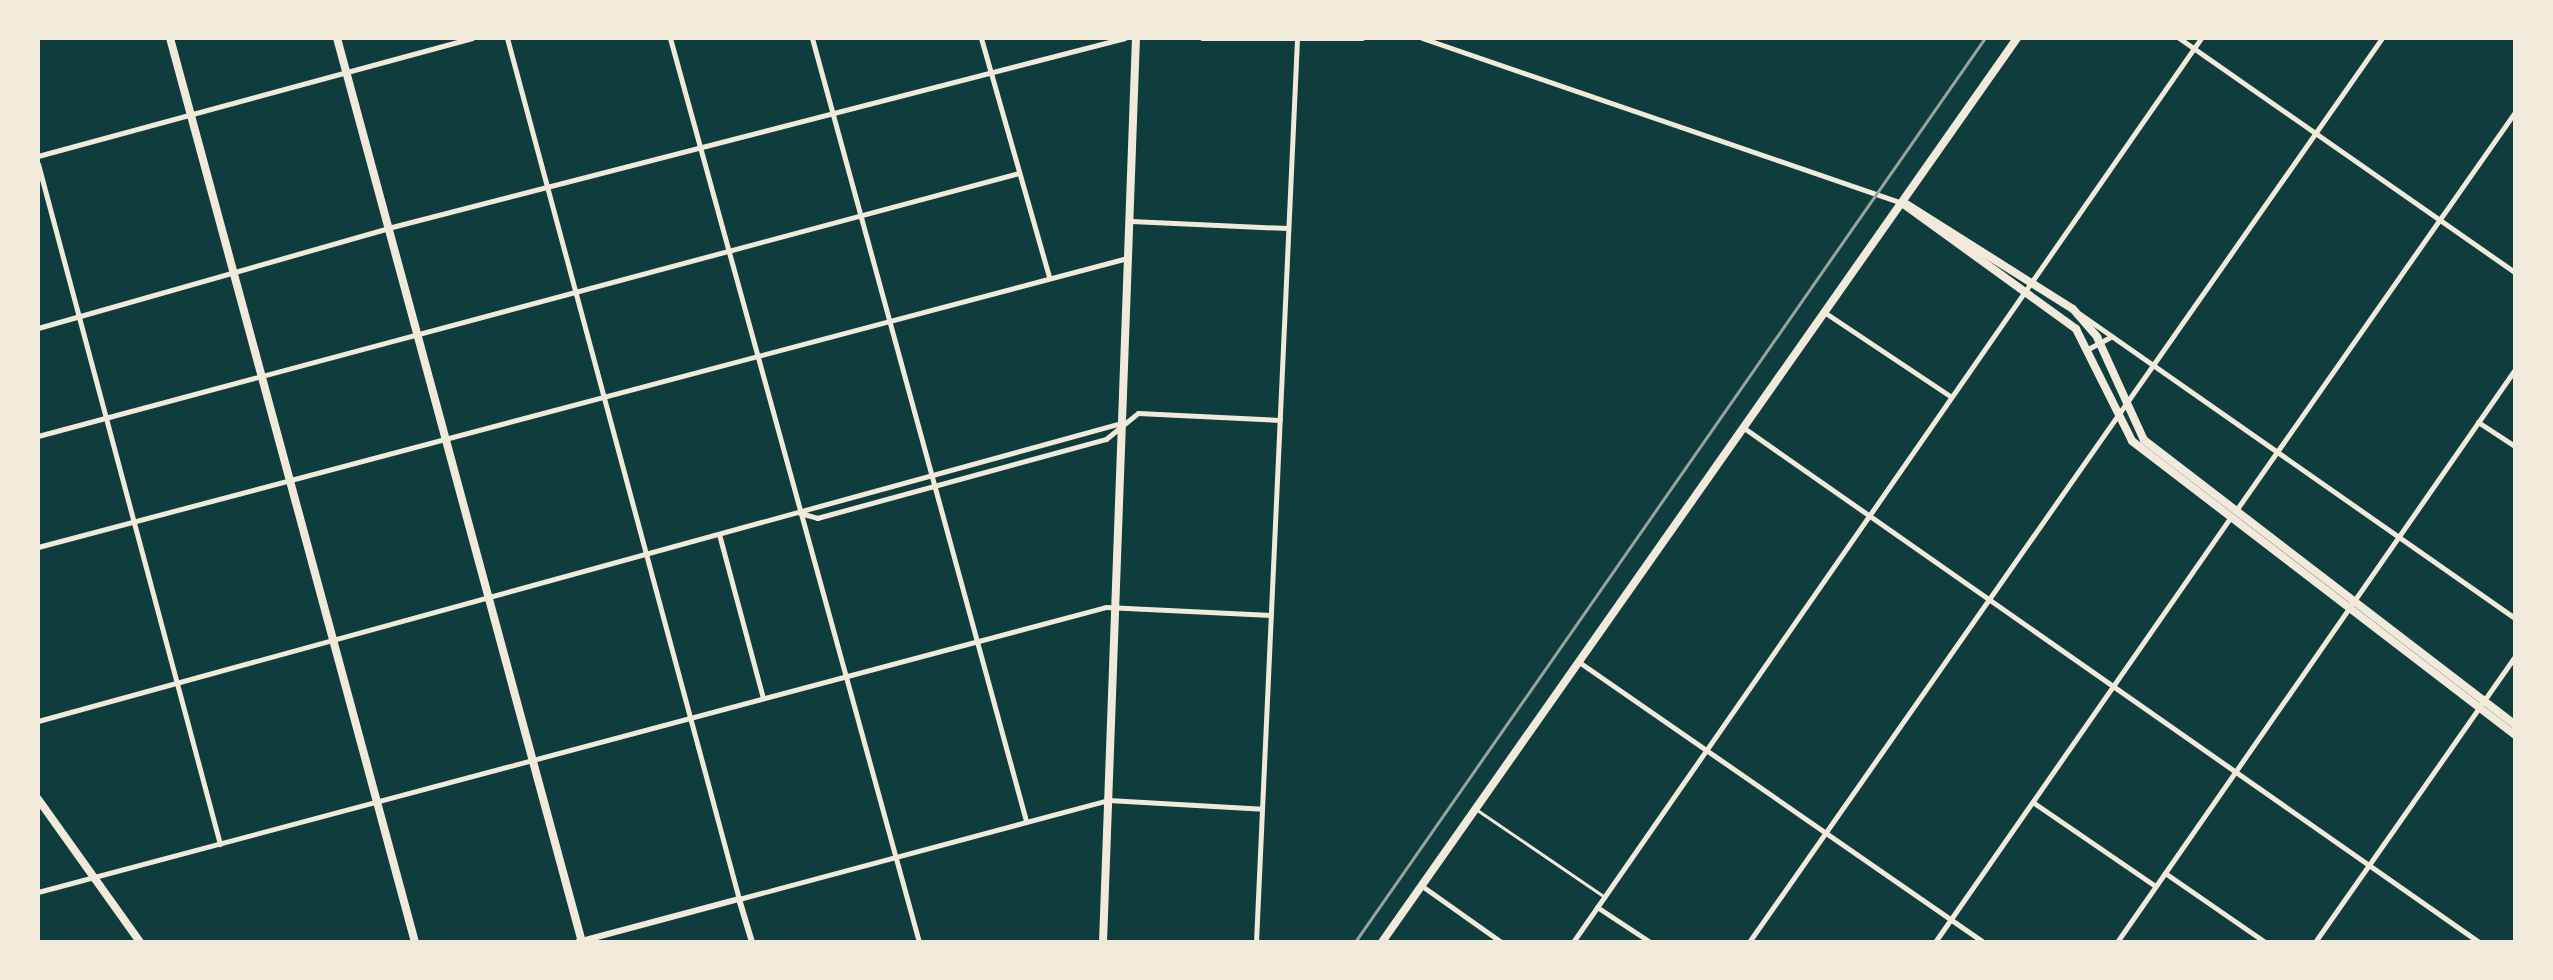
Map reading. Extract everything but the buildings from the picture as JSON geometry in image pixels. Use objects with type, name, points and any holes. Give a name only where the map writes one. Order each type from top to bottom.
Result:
[{"type":"main road","points":[[170,38],[415,942]]},
{"type":"main road","points":[[337,38],[581,942]]},
{"type":"main road","points":[[1103,942],[1136,38]]},
{"type":"main road","points":[[1382,942],[2017,38]]},
{"type":"main road","points":[[1902,203],[2072,309],[2098,340],[2144,440],[2481,704],[2516,736]]},
{"type":"main road","points":[[1902,203],[2066,320],[2088,349],[2116,418],[2132,441],[2234,513]]},
{"type":"main road","points":[[2481,704],[2516,725]]},
{"type":"main road","points":[[38,799],[140,942]]},
{"type":"street","points":[[220,844],[38,160],[472,38]]},
{"type":"street","points":[[507,38],[687,718],[752,942]]},
{"type":"street","points":[[670,38],[919,942]]},
{"type":"street","points":[[812,38],[1026,821]]},
{"type":"street","points":[[981,38],[1048,277]]},
{"type":"street","points":[[38,328],[388,228],[1125,38]]},
{"type":"street","points":[[1202,38],[1362,38]]},
{"type":"street","points":[[1422,38],[1902,203]]},
{"type":"street","points":[[2180,38],[2516,274]]},
{"type":"street","points":[[1573,942],[1866,513],[2201,38]]},
{"type":"street","points":[[1750,942],[2382,38]]},
{"type":"street","points":[[1256,942],[1297,39]]},
{"type":"street","points":[[1935,942],[2516,110]]},
{"type":"street","points":[[38,436],[1019,173]]},
{"type":"street","points":[[1131,221],[1288,228]]},
{"type":"street","points":[[38,547],[1130,258]]},
{"type":"street","points":[[2072,309],[2516,619]]},
{"type":"street","points":[[1824,312],[1950,396]]},
{"type":"street","points":[[2088,349],[2098,340],[2112,336]]},
{"type":"street","points":[[2117,942],[2516,368]]},
{"type":"street","points":[[800,513],[818,518],[1106,439],[1138,414],[1280,420]]},
{"type":"street","points":[[38,721],[800,513],[816,503],[1124,422]]},
{"type":"street","points":[[2478,422],[2516,447]]},
{"type":"street","points":[[1742,427],[2479,942]]},
{"type":"street","points":[[720,534],[763,698]]},
{"type":"street","points":[[38,892],[1116,606],[1271,615]]},
{"type":"street","points":[[2315,942],[2516,655]]},
{"type":"street","points":[[1578,661],[1984,942]]},
{"type":"street","points":[[581,942],[1108,800],[1262,809]]},
{"type":"street","points":[[2034,802],[2156,886]]},
{"type":"street","points":[[2165,873],[2265,942]]},
{"type":"street","points":[[1422,886],[1500,942]]},
{"type":"street","points":[[1598,907],[1650,942]]},
{"type":"lane","points":[[1475,808],[1604,897]]},
{"type":"railway","points":[[1355,942],[1985,38]]}]
